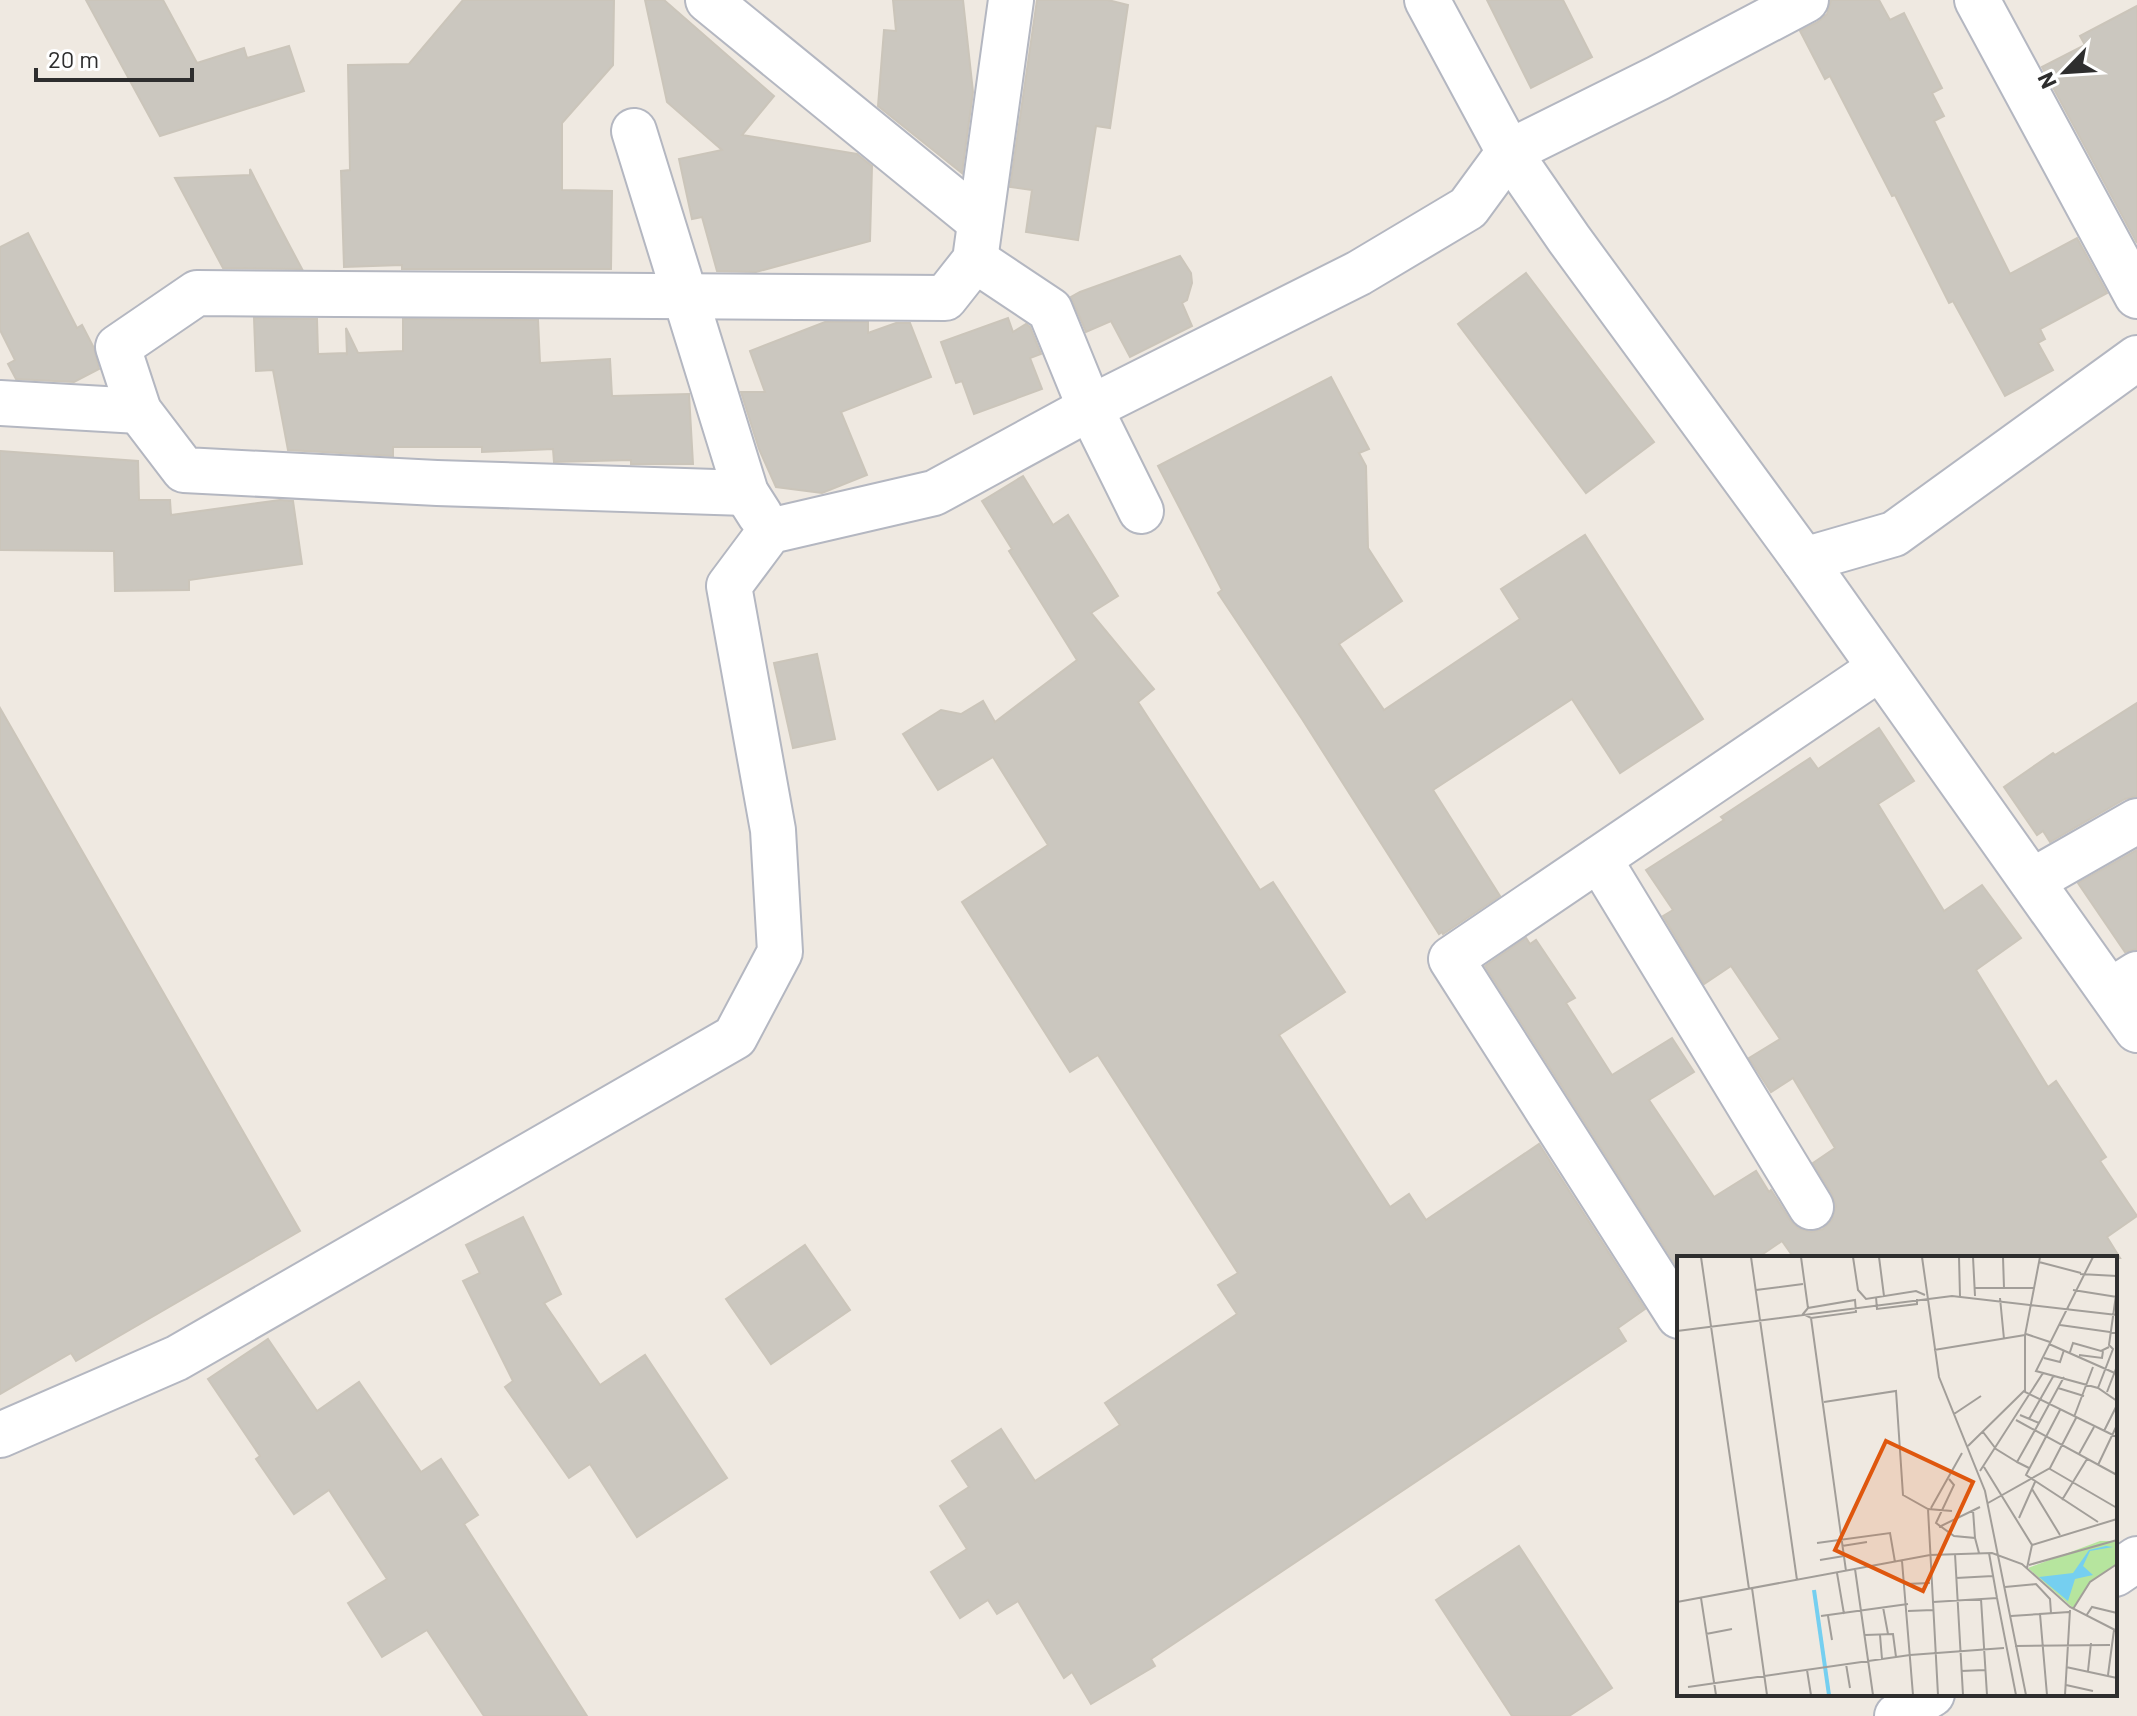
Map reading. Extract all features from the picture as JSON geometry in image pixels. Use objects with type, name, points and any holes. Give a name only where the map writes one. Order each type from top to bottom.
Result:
[{"type":"street","points":[[708,0],[1050,310],[1090,408],[1141,511]]},
{"type":"street","points":[[746,493],[437,483],[184,470],[139,411],[118,347],[197,293],[945,298],[977,241],[1011,0]]},
{"type":"street","points":[[1427,0],[1509,152],[2032,881],[2123,983],[2137,1030]]},
{"type":"street","points":[[0,1435],[177,1358],[735,1037],[780,952],[773,830],[729,586],[770,531],[934,493],[1090,408],[1359,273],[1468,208],[1509,152],[1806,0]]},
{"type":"street","points":[[1977,0],[2137,296]]},
{"type":"street","points":[[634,131],[746,493],[770,531]]},
{"type":"street","points":[[1804,560],[1894,534],[2137,358]]},
{"type":"street","points":[[0,403],[139,411]]},
{"type":"street","points":[[1677,1313],[1451,959],[1880,668]]},
{"type":"street","points":[[2032,881],[2137,821]]},
{"type":"street","points":[[1599,859],[1811,1207]]},
{"type":"building","points":[[86,0],[163,0],[197,63],[244,48],[247,58],[289,46],[304,91],[160,136]]},
{"type":"building","points":[[463,0],[614,0],[613,65],[562,123],[562,190],[612,191],[611,269],[402,269],[402,265],[344,267],[341,171],[350,170],[348,65],[409,64]]},
{"type":"building","points":[[645,0],[664,0],[774,96],[742,135],[857,154],[872,166],[870,241],[756,272],[717,271],[702,217],[692,219],[679,159],[722,150],[667,102]]},
{"type":"building","points":[[893,0],[963,0],[973,92],[962,173],[878,106],[884,30],[896,31]]},
{"type":"building","points":[[1037,0],[1108,0],[1128,5],[1110,128],[1096,126],[1078,240],[1026,232],[1032,190],[1010,187]]},
{"type":"building","points":[[1487,0],[1563,0],[1592,57],[1531,88]]},
{"type":"building","points":[[1831,0],[1879,0],[1890,20],[1904,13],[1942,88],[1932,93],[1944,116],[1934,121],[2010,274],[2077,238],[2107,293],[2040,329],[2045,339],[2038,343],[2053,370],[2005,396],[1953,301],[1949,303],[1830,76],[1825,79],[1800,31],[1827,14]]},
{"type":"building","points":[[2137,6],[2137,243],[2042,67],[2085,45],[2080,36]]},
{"type":"building","points":[[250,169],[302,269],[223,268],[175,178],[250,175]]},
{"type":"building","points":[[28,233],[77,328],[82,325],[94,348],[99,369],[74,382],[16,379],[8,364],[15,360],[0,330],[0,247]]},
{"type":"building","points":[[1180,256],[1191,273],[1192,283],[1187,300],[1182,303],[1192,326],[1130,357],[1111,321],[1086,332],[1071,297]]},
{"type":"building","points":[[1526,273],[1654,442],[1586,493],[1458,324]]},
{"type":"building","points":[[254,318],[317,319],[318,354],[347,355],[346,328],[358,353],[403,351],[403,319],[538,320],[540,363],[610,359],[612,396],[689,394],[693,464],[631,464],[631,460],[554,462],[553,449],[482,452],[482,447],[393,447],[393,456],[288,450],[273,370],[256,371]]},
{"type":"building","points":[[1008,318],[1013,332],[1026,324],[1030,327],[1041,354],[1030,358],[1042,389],[974,414],[962,381],[956,383],[941,342]]},
{"type":"building","points":[[825,322],[868,322],[868,333],[896,323],[910,323],[931,377],[841,412],[867,475],[822,493],[776,487],[759,449],[741,392],[765,392],[750,351]]},
{"type":"building","points":[[1331,377],[1369,449],[1359,453],[1366,466],[1368,548],[1402,601],[1339,644],[1384,710],[1520,619],[1501,589],[1585,535],[1703,719],[1620,773],[1572,699],[1433,790],[1500,896],[1443,934],[1439,934],[1218,593],[1222,590],[1158,466]]},
{"type":"building","points":[[0,451],[138,461],[139,500],[170,500],[171,515],[280,500],[293,501],[302,564],[189,580],[189,590],[115,591],[114,551],[0,550]]},
{"type":"building","points":[[1023,476],[1053,525],[1068,515],[1118,596],[1091,613],[1154,689],[1138,702],[1260,890],[1273,882],[1345,992],[1279,1035],[1390,1207],[1409,1194],[1426,1220],[1539,1144],[1645,1309],[1618,1328],[1626,1341],[1151,1659],[1155,1666],[1091,1704],[1072,1672],[1064,1678],[1018,1601],[997,1614],[988,1600],[960,1618],[931,1572],[967,1549],[940,1506],[969,1487],[952,1461],[1001,1429],[1035,1481],[1120,1425],[1105,1403],[1237,1314],[1218,1285],[1238,1273],[1098,1055],[1070,1072],[962,902],[1048,845],[993,757],[938,790],[903,734],[941,710],[961,714],[983,701],[995,722],[1077,660],[1009,551],[1012,549],[982,501]]},
{"type":"building","points":[[817,654],[835,739],[793,748],[774,663]]},
{"type":"building","points":[[2137,703],[2137,796],[2125,799],[2050,842],[2043,831],[2037,835],[2004,787],[2053,753],[2055,755]]},
{"type":"building","points":[[0,708],[300,1231],[76,1361],[71,1353],[0,1394]]},
{"type":"building","points":[[1879,728],[1914,781],[1878,804],[1944,911],[1982,885],[2021,938],[1976,970],[2048,1087],[2056,1081],[2106,1157],[2100,1161],[2137,1216],[2107,1237],[2120,1258],[1793,1256],[1782,1241],[1760,1256],[1677,1256],[1677,1267],[1485,966],[1526,938],[1530,944],[1536,940],[1575,998],[1566,1003],[1612,1075],[1672,1038],[1694,1072],[1649,1100],[1714,1197],[1756,1171],[1798,1228],[1811,1232],[1823,1229],[1832,1220],[1836,1206],[1813,1163],[1835,1148],[1793,1078],[1771,1092],[1749,1058],[1780,1039],[1731,966],[1704,984],[1663,916],[1673,910],[1646,870],[1724,820],[1721,817],[1810,758],[1818,769]]},
{"type":"building","points":[[2137,850],[2137,949],[2125,952],[2078,883]]},
{"type":"building","points":[[523,1217],[561,1294],[544,1303],[600,1385],[645,1355],[727,1478],[637,1537],[590,1464],[569,1478],[505,1387],[513,1381],[463,1281],[480,1273],[466,1245]]},
{"type":"building","points":[[805,1245],[850,1310],[771,1364],[726,1299]]},
{"type":"building","points":[[268,1339],[317,1411],[359,1382],[421,1472],[441,1459],[478,1515],[464,1524],[587,1716],[484,1716],[427,1630],[382,1657],[348,1603],[387,1579],[329,1490],[294,1514],[256,1459],[260,1456],[208,1379]]},
{"type":"building","points":[[1519,1546],[1612,1688],[1569,1716],[1512,1716],[1436,1600]]}]
